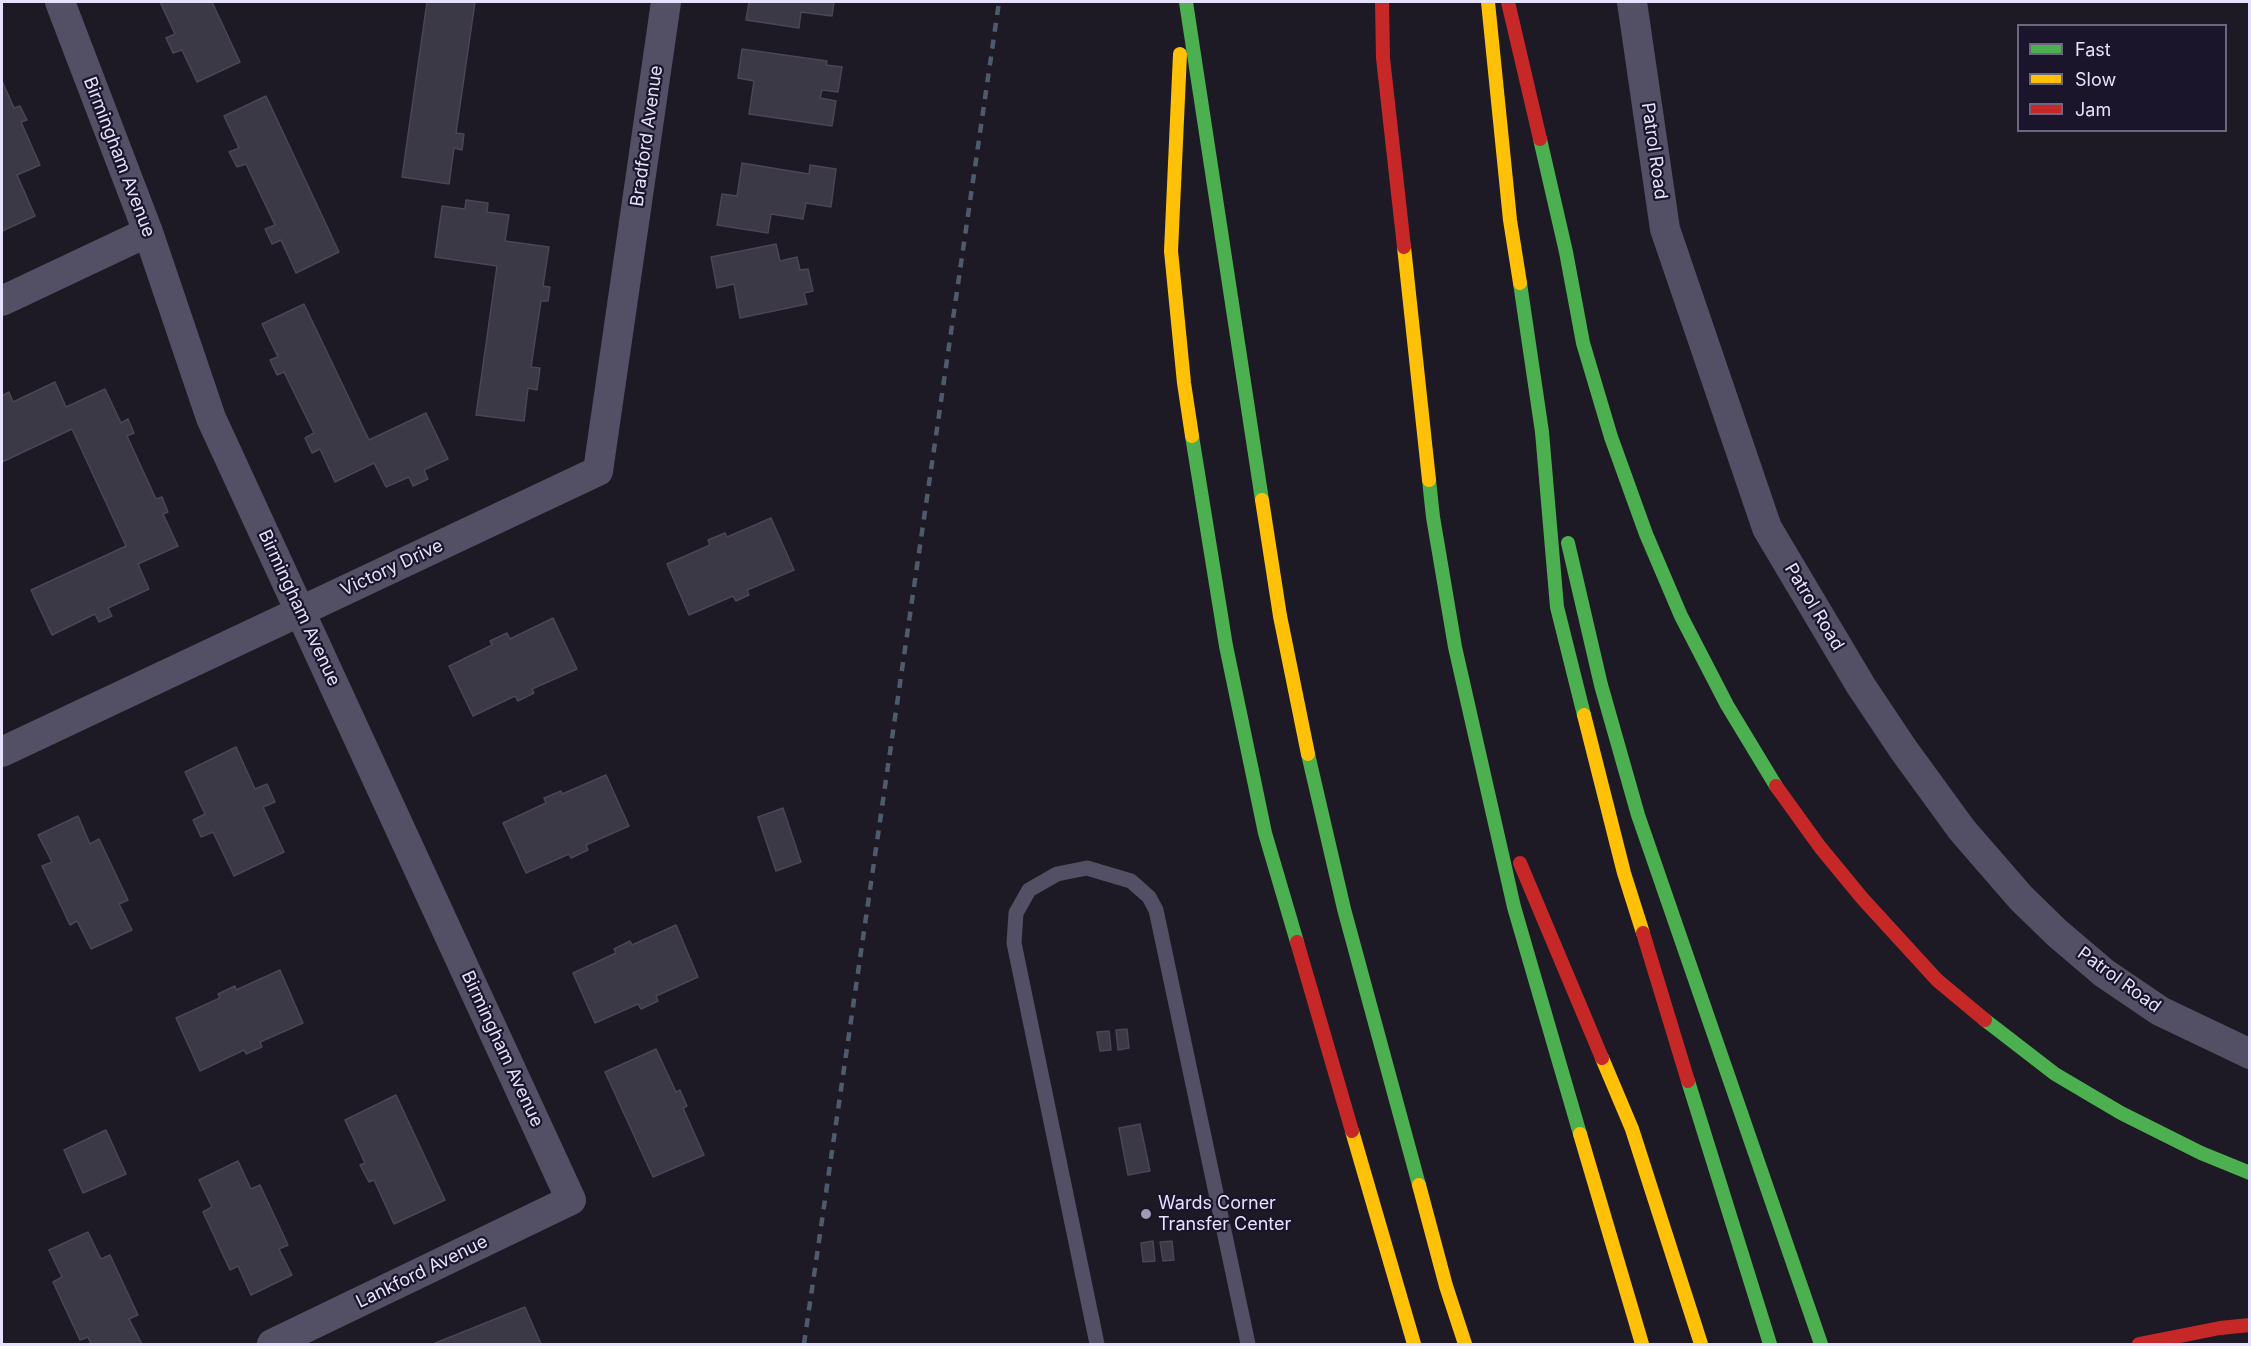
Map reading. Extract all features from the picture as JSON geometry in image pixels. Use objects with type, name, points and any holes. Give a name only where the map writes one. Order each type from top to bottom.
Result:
[{"type":"highway","points":[[1184,2],[1171,251],[1186,394],[1203,515],[1224,635],[1265,832],[1414,1344]]},
{"type":"highway","points":[[1184,2],[1280,616],[1310,760],[1344,909],[1446,1286],[1465,1344]]},
{"type":"highway","points":[[1374,2],[1383,58],[1432,517],[1455,647],[1514,907],[1642,1344]]},
{"type":"highway","points":[[1382,2],[1383,58]]},
{"type":"highway","points":[[1488,2],[1510,220],[1542,432],[1557,607],[1624,873],[1770,1344]]},
{"type":"highway","points":[[1508,2],[1566,252],[1583,343],[1611,437],[1646,534],[1681,616],[1727,705],[1775,784],[1820,847],[1862,898],[1937,980],[1998,1031],[2055,1074],[2121,1113],[2201,1153],[2250,1173]]},
{"type":"highway","points":[[1542,432],[1602,685],[1638,815],[1821,1344]]},
{"type":"highway","points":[[1484,776],[1632,1129],[1701,1344]]},
{"type":"highway","points":[[2139,1344],[2220,1328],[2250,1325]]},
{"type":"street","name":"Birmingham Avenue","points":[[60,2],[148,232],[211,418],[572,1200]]},
{"type":"street","name":"Bradford Avenue","points":[[627,270],[666,2]]},
{"type":"street","name":"Patrol Road","points":[[1632,2],[1665,229],[1767,528],[1861,686],[1903,749],[1962,830],[2021,897],[2104,973],[2160,1011],[2250,1054]]},
{"type":"street","points":[[2,301],[148,232]]},
{"type":"street","name":"Victory Drive","points":[[2,752],[598,471],[627,270]]},
{"type":"street","name":"Lankford Avenue","points":[[272,1344],[572,1200]]},
{"type":"lane","points":[[1097,1344],[1014,943],[1016,913],[1029,890],[1057,873],[1087,868],[1131,881],[1149,897],[1156,910],[1248,1344]]},
{"type":"building","points":[[160,2],[212,2],[240,62],[197,82],[182,50],[173,53],[166,38],[175,34]]},
{"type":"building","points":[[427,2],[475,2],[456,133],[464,134],[462,150],[454,148],[449,184],[402,177]]},
{"type":"building","points":[[749,2],[834,2],[832,16],[801,12],[799,28],[746,20]]},
{"type":"building","points":[[742,49],[827,61],[826,65],[842,67],[838,92],[822,90],[820,98],[836,101],[832,126],[749,114],[754,81],[738,78]]},
{"type":"building","points":[[2,81],[14,108],[20,106],[27,120],[21,122],[40,165],[17,175],[35,216],[2,231]]},
{"type":"building","points":[[266,96],[339,252],[296,273],[281,240],[272,244],[265,229],[275,225],[246,164],[237,167],[229,152],[239,148],[224,116]]},
{"type":"building","points":[[742,163],[809,174],[810,165],[836,169],[831,207],[806,203],[803,219],[771,214],[768,233],[717,225],[722,194],[737,196]]},
{"type":"building","points":[[466,200],[488,203],[487,212],[509,215],[505,241],[549,247],[543,286],[550,287],[548,301],[541,301],[531,367],[540,368],[537,390],[528,388],[524,421],[476,415],[497,266],[435,257],[442,206],[465,209]]},
{"type":"building","points":[[776,244],[780,261],[797,257],[800,270],[808,269],[813,291],[804,293],[807,304],[740,318],[734,284],[717,288],[711,257]]},
{"type":"building","points":[[304,304],[369,440],[426,413],[448,459],[424,470],[428,479],[413,486],[409,477],[386,487],[374,463],[335,482],[320,449],[312,453],[305,438],[314,433],[284,372],[277,375],[270,360],[278,357],[262,324]]},
{"type":"building","points":[[55,382],[66,407],[105,389],[121,423],[128,419],[134,433],[127,436],[156,499],[162,497],[168,512],[163,514],[178,546],[138,564],[149,589],[108,608],[112,616],[99,622],[95,614],[52,635],[31,590],[126,546],[72,429],[2,462],[2,396],[9,392],[13,402]]},
{"type":"building","points":[[771,518],[794,570],[747,590],[749,595],[736,601],[733,596],[689,615],[667,564],[710,545],[708,540],[725,533],[727,537]]},
{"type":"building","points":[[553,618],[577,669],[532,689],[534,693],[518,701],[515,696],[473,716],[449,666],[492,645],[490,641],[507,633],[510,639]]},
{"type":"building","points":[[236,747],[255,789],[267,784],[275,802],[263,807],[284,852],[234,876],[213,832],[201,837],[193,820],[205,814],[185,772]]},
{"type":"building","points":[[606,775],[629,826],[586,845],[588,850],[571,858],[569,854],[526,873],[503,823],[546,803],[544,798],[561,791],[562,794]]},
{"type":"building","points":[[783,808],[801,862],[776,871],[758,817]]},
{"type":"building","points":[[78,816],[90,844],[99,839],[128,900],[119,904],[132,930],[91,949],[77,921],[70,925],[42,866],[52,862],[38,835]]},
{"type":"building","points":[[676,925],[698,977],[656,996],[658,1001],[641,1009],[638,1004],[595,1023],[573,973],[616,953],[614,949],[630,941],[632,945]]},
{"type":"building","points":[[280,970],[303,1023],[260,1042],[262,1047],[246,1054],[244,1050],[200,1071],[176,1018],[220,998],[218,994],[235,986],[236,990]]},
{"type":"building","points":[[1127,1029],[1129,1048],[1118,1050],[1116,1030]]},
{"type":"building","points":[[1109,1031],[1111,1050],[1100,1051],[1097,1032]]},
{"type":"building","points":[[656,1049],[676,1092],[680,1090],[687,1106],[683,1108],[704,1155],[653,1177],[605,1072]]},
{"type":"building","points":[[396,1095],[445,1200],[394,1224],[374,1180],[369,1182],[360,1165],[365,1163],[345,1120]]},
{"type":"building","points":[[1140,1124],[1150,1171],[1128,1175],[1119,1128]]},
{"type":"building","points":[[106,1130],[126,1174],[83,1193],[64,1150]]},
{"type":"building","points":[[238,1161],[251,1189],[260,1185],[288,1245],[279,1249],[292,1275],[251,1295],[238,1266],[230,1270],[203,1212],[212,1207],[199,1180]]},
{"type":"building","points":[[88,1232],[101,1259],[110,1255],[138,1315],[129,1319],[142,1344],[91,1344],[88,1337],[80,1340],[53,1282],[62,1277],[49,1250]]},
{"type":"building","points":[[1153,1241],[1155,1261],[1143,1262],[1141,1243]]},
{"type":"building","points":[[1172,1241],[1174,1260],[1163,1261],[1160,1242]]},
{"type":"building","points":[[525,1307],[541,1344],[433,1344]]},
{"type":"railway","points":[[804,1344],[999,2]]},
{"type":"traffic: fast","points":[[1186,2],[1262,500]]},
{"type":"traffic: fast","points":[[1540,139],[1566,252],[1583,343],[1611,437],[1646,534],[1681,616],[1727,705],[1776,786]]},
{"type":"traffic: fast","points":[[1520,283],[1542,432],[1557,607],[1584,715]]},
{"type":"traffic: fast","points":[[1192,436],[1226,646],[1265,833],[1297,942]]},
{"type":"traffic: fast","points":[[1429,480],[1455,647],[1514,907],[1580,1134]]},
{"type":"traffic: fast","points":[[1568,543],[1601,685],[1638,815],[1821,1344]]},
{"type":"traffic: fast","points":[[1308,754],[1344,909],[1419,1185]]},
{"type":"traffic: fast","points":[[1985,1020],[2055,1074],[2121,1113],[2201,1153],[2250,1173]]},
{"type":"traffic: fast","points":[[1688,1081],[1770,1344]]},
{"type":"traffic: slow","points":[[1488,2],[1510,220],[1520,283]]},
{"type":"traffic: slow","points":[[1180,54],[1171,251],[1184,383],[1192,436]]},
{"type":"traffic: slow","points":[[1404,247],[1429,480]]},
{"type":"traffic: slow","points":[[1262,500],[1280,616],[1308,754]]},
{"type":"traffic: slow","points":[[1584,715],[1624,873],[1643,933]]},
{"type":"traffic: slow","points":[[1602,1058],[1632,1129],[1701,1344]]},
{"type":"traffic: slow","points":[[1352,1131],[1414,1344]]},
{"type":"traffic: slow","points":[[1580,1134],[1642,1344]]},
{"type":"traffic: slow","points":[[1419,1185],[1446,1286],[1465,1344]]},
{"type":"traffic: jam","points":[[1382,2],[1383,58],[1404,247]]},
{"type":"traffic: jam","points":[[1508,2],[1540,139]]},
{"type":"traffic: jam","points":[[1776,786],[1820,847],[1862,898],[1937,980],[1985,1020]]},
{"type":"traffic: jam","points":[[1520,863],[1602,1058]]},
{"type":"traffic: jam","points":[[1643,933],[1688,1081]]},
{"type":"traffic: jam","points":[[1297,942],[1352,1131]]},
{"type":"traffic: jam","points":[[2139,1344],[2220,1328],[2250,1325]]},
{"type":"place","name":"Wards Corner Transfer Center","points":[[1146,1214]]}]
